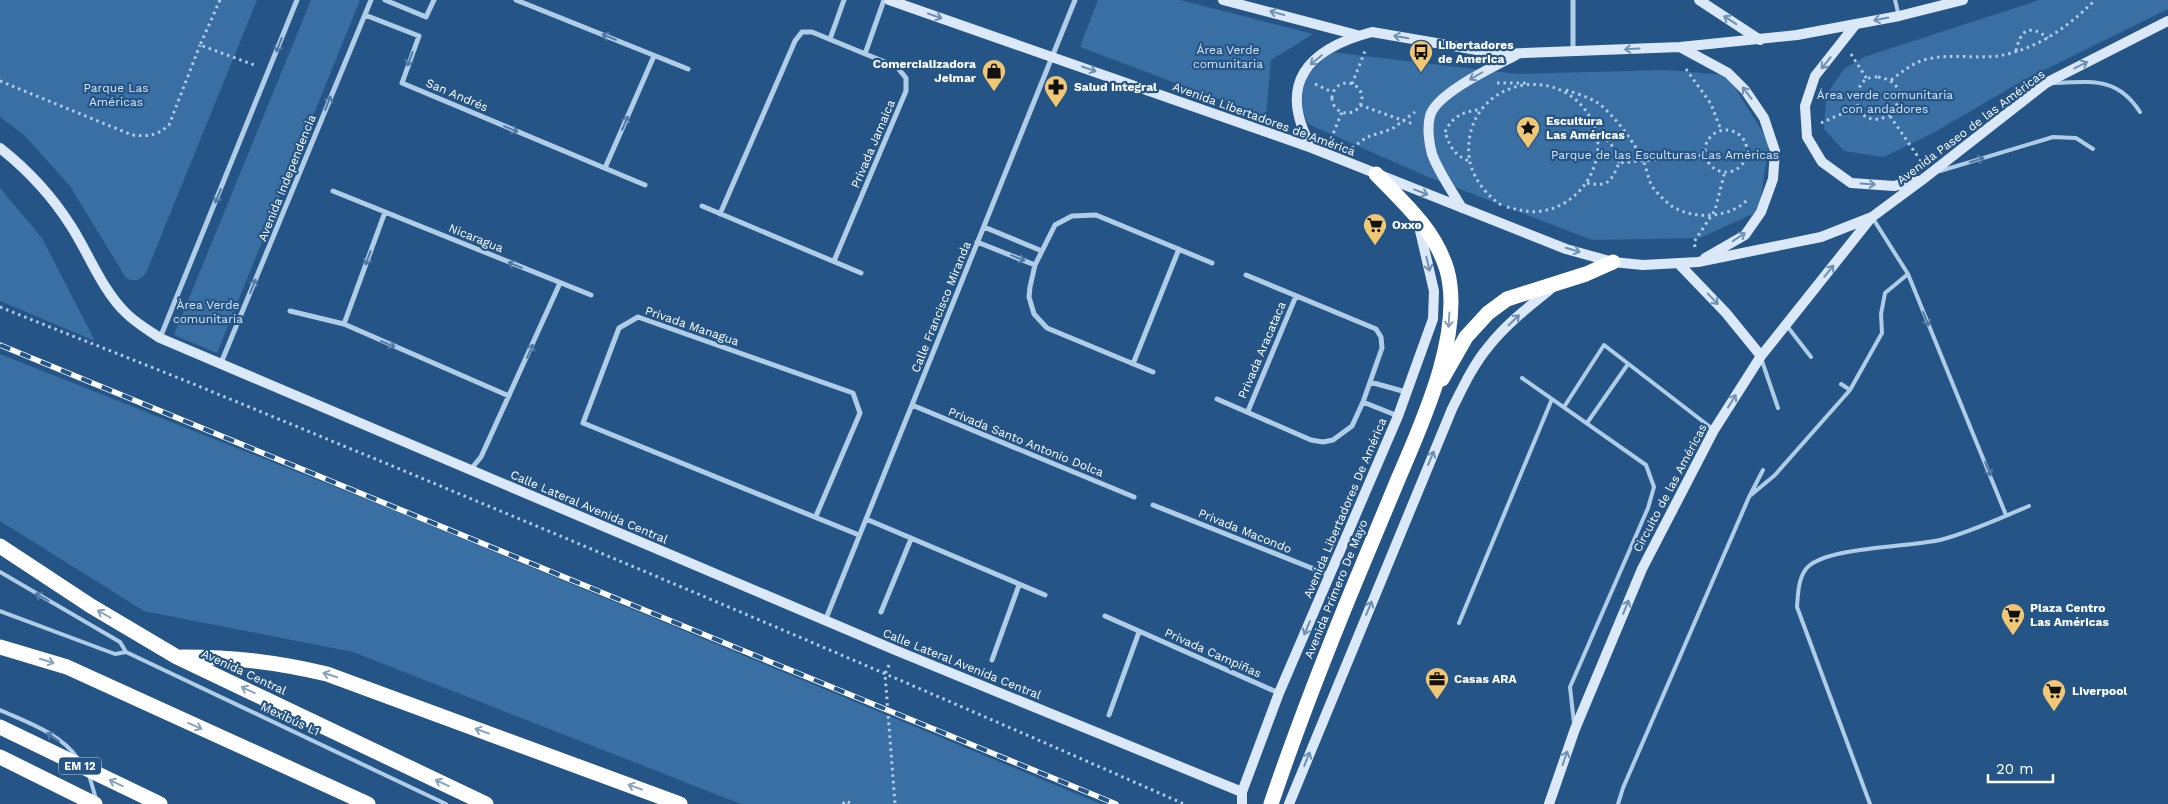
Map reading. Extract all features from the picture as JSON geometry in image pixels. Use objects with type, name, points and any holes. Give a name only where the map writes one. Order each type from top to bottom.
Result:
[{"type":"highway","name":"Avenida Primero De Mayo","points":[[1376,174],[1416,216],[1434,239],[1447,271],[1450,301],[1449,329],[1436,389]]},
{"type":"highway","name":"Avenida Primero De Mayo","points":[[1271,804],[1302,713],[1436,389],[1466,337],[1488,313],[1507,299],[1586,274],[1613,262]]},
{"type":"highway","name":"Avenida Central","points":[[0,546],[91,606],[177,657],[486,804]]},
{"type":"highway","points":[[0,647],[67,667],[368,804]]},
{"type":"highway","points":[[177,657],[237,658],[282,664],[327,674],[680,804]]},
{"type":"highway","name":"EM 12","points":[[0,727],[160,804]]},
{"type":"highway","name":"EM 12","points":[[0,758],[96,804]]},
{"type":"main road","name":"Avenida Libertadores de América","points":[[889,0],[1312,148],[1376,174]]},
{"type":"main road","points":[[1223,0],[1357,35]]},
{"type":"main road","points":[[1699,0],[1760,40]]},
{"type":"main road","points":[[1312,148],[1297,116],[1295,97],[1300,78],[1312,62],[1329,50],[1357,35],[1372,32],[1500,54],[1680,47],[1760,40],[1899,16],[1963,0]]},
{"type":"main road","name":"Avenida Paseo de las Américas","points":[[1872,217],[2046,83],[2168,21]]},
{"type":"main road","points":[[1856,24],[1815,76],[1805,106],[1807,137],[1822,162],[1851,183],[1894,186],[1926,177]]},
{"type":"main road","points":[[1680,47],[1728,73],[1745,90],[1764,118],[1775,151],[1773,179],[1761,212],[1745,234],[1698,262]]},
{"type":"main road","points":[[1462,208],[1432,154],[1428,129],[1430,115],[1454,91],[1474,76],[1519,54]]},
{"type":"main road","name":"Calle Lateral Avenida Central","points":[[0,148],[18,162],[44,188],[71,225],[113,298],[136,322],[160,338],[825,621],[1242,792]]},
{"type":"main road","points":[[1376,174],[1566,249],[1613,262],[1679,264],[1698,262],[1821,236],[1872,217]]},
{"type":"main road","name":"Avenida Libertadores De América","points":[[1242,804],[1242,792],[1279,694],[1398,416],[1433,319],[1434,291],[1416,216]]},
{"type":"main road","name":"Circuito de las Américas","points":[[1549,804],[1575,729],[1642,569],[1714,430],[1761,356],[1872,217]]},
{"type":"main road","points":[[1679,264],[1726,313],[1761,356]]},
{"type":"main road","points":[[1289,804],[1452,409],[1469,375],[1489,346],[1508,325],[1559,282]]},
{"type":"street","points":[[160,338],[270,71],[297,0]]},
{"type":"street","name":"Avenida Independencia","points":[[221,363],[371,0]]},
{"type":"street","points":[[386,0],[426,18],[434,0]]},
{"type":"street","points":[[516,0],[688,69]]},
{"type":"street","points":[[830,39],[844,0]]},
{"type":"street","points":[[865,54],[884,0]]},
{"type":"street","name":"Calle Francisco Miranda","points":[[825,621],[1075,0]]},
{"type":"street","points":[[1573,0],[1573,52]]},
{"type":"street","name":"San Andrés","points":[[365,15],[419,36],[402,83],[645,185]]},
{"type":"street","name":"Privada Jamaica","points":[[720,214],[795,41],[802,32],[812,32],[830,39],[897,67],[906,78],[906,91],[834,261]]},
{"type":"street","points":[[605,168],[654,56]]},
{"type":"street","name":"Nicaragua","points":[[334,191],[590,295]]},
{"type":"street","points":[[702,206],[861,273]]},
{"type":"street","points":[[344,324],[385,212]]},
{"type":"street","points":[[1152,372],[1047,328],[1034,314],[1029,297],[1036,266],[1055,225],[1064,219],[1079,215],[1096,215],[1212,263]]},
{"type":"street","points":[[984,227],[1042,251]]},
{"type":"street","points":[[977,242],[1036,266]]},
{"type":"street","points":[[1133,364],[1179,249]]},
{"type":"street","name":"Privada Aracataca","points":[[1246,275],[1376,329],[1381,338],[1382,348],[1370,382]]},
{"type":"street","points":[[470,470],[481,457],[560,283]]},
{"type":"street","name":"Privada Aracataca","points":[[1248,411],[1296,296]]},
{"type":"street","points":[[290,311],[344,324],[509,396]]},
{"type":"street","name":"Privada Managua","points":[[816,516],[860,413],[853,393],[638,317],[619,328],[583,423],[859,535]]},
{"type":"street","points":[[1398,416],[1363,402],[1370,382],[1407,392]]},
{"type":"street","name":"Privada Aracataca","points":[[1216,399],[1248,411],[1311,440],[1323,442],[1333,440],[1352,426],[1363,402]]},
{"type":"street","name":"Privada Santo Antonio Dolca","points":[[912,405],[1134,497]]},
{"type":"street","name":"Privada Macondo","points":[[1153,505],[1329,575]]},
{"type":"street","points":[[866,519],[1045,595]]},
{"type":"street","points":[[881,612],[910,539]]},
{"type":"street","points":[[992,660],[1019,584]]},
{"type":"street","name":"Privada Campiñas","points":[[1106,616],[1279,694]]},
{"type":"street","points":[[1109,715],[1139,632]]},
{"type":"lane","points":[[1895,0],[1899,16]]},
{"type":"lane","points":[[2046,83],[2094,82],[2109,84],[2126,94],[2140,112]]},
{"type":"lane","points":[[1926,177],[2053,138],[2076,138],[2093,149]]},
{"type":"lane","points":[[1872,217],[1908,274],[2006,515]]},
{"type":"lane","points":[[1749,497],[1775,475],[1850,390],[1882,334],[1881,314],[1885,293],[1908,274]]},
{"type":"lane","points":[[1786,324],[1811,357]]},
{"type":"lane","points":[[1564,407],[1604,345],[1714,430]]},
{"type":"lane","points":[[1761,356],[1778,408]]},
{"type":"lane","points":[[1587,424],[1628,364]]},
{"type":"lane","points":[[1522,378],[1646,466],[1654,487],[1648,508],[1570,687],[1575,729]]},
{"type":"lane","points":[[1841,384],[1850,390]]},
{"type":"lane","points":[[1459,623],[1552,399]]},
{"type":"lane","points":[[1618,804],[1623,788],[1749,497],[1763,470]]},
{"type":"lane","points":[[1870,804],[1797,608],[1798,586],[1809,566],[1828,556],[1939,540],[1969,531],[2030,506]]},
{"type":"lane","name":"Mexibús L1","points":[[0,572],[120,642],[126,652],[446,804]]},
{"type":"lane","name":"Mexibús L1","points":[[0,611],[115,654],[126,652]]},
{"type":"lane","points":[[0,710],[45,731],[73,751],[89,775],[97,796],[96,804]]},
{"type":"path","points":[[0,81],[132,134],[148,136],[159,134],[169,125],[200,45],[220,0]]},
{"type":"path","points":[[1892,80],[1907,68],[1925,60],[1949,57],[1974,58],[2007,54],[2039,43],[2064,29],[2095,0]]},
{"type":"path","points":[[2016,51],[2019,37],[2025,31],[2033,30],[2048,38]]},
{"type":"path","points":[[1352,84],[1372,32]]},
{"type":"path","points":[[1843,40],[1867,79]]},
{"type":"path","points":[[200,45],[270,71]]},
{"type":"path","points":[[1680,47],[1684,68],[1712,104],[1720,130]]},
{"type":"path","points":[[1878,76],[1892,80],[1897,88],[1899,97],[1896,109],[1890,116],[1875,118],[1863,115],[1857,107],[1857,94],[1861,83],[1878,76]]},
{"type":"path","points":[[1339,84],[1352,84],[1358,87],[1362,98],[1360,105],[1350,114],[1342,112],[1333,104],[1332,92],[1339,84]]},
{"type":"path","points":[[1562,90],[1581,104],[1593,120],[1597,133],[1596,161],[1587,182],[1575,195],[1560,206],[1543,211],[1527,212],[1503,206],[1488,196],[1470,166],[1468,140],[1475,119],[1487,104],[1503,91],[1519,86],[1539,84],[1577,93],[1598,103],[1628,134],[1643,161],[1652,187],[1673,207],[1692,215],[1712,215],[1729,212],[1745,203],[1752,196]]},
{"type":"path","points":[[1806,130],[1857,107]]},
{"type":"path","points":[[1325,153],[1342,112]]},
{"type":"path","points":[[1890,116],[1926,177]]},
{"type":"path","points":[[1720,130],[1732,130],[1741,136],[1748,153],[1744,162],[1736,170],[1717,170],[1707,161],[1703,151],[1707,140],[1713,133],[1720,130]]},
{"type":"path","points":[[1445,132],[1450,146],[1459,157],[1470,161]]},
{"type":"path","points":[[1587,182],[1600,186],[1609,181],[1619,163],[1616,149],[1609,140],[1597,133]]},
{"type":"path","points":[[1619,163],[1705,155]]},
{"type":"path","points":[[1698,262],[1694,242],[1712,215],[1722,189],[1725,171]]},
{"type":"path","points":[[0,307],[191,383],[513,516],[954,702],[1184,804]]},
{"type":"path","points":[[895,650],[885,674],[895,804]]},
{"type":"path","points":[[844,804],[844,801],[853,804]]},
{"type":"green space","name":"Parque Las Américas","points":[[0,0],[257,0],[146,273],[141,278],[132,280],[126,278],[70,186],[25,136],[0,117]]},
{"type":"green space","name":"Àrea Verde comunitaria","points":[[311,0],[360,0],[217,353],[174,335]]},
{"type":"green space","name":"Área Verde comunitaria","points":[[1098,0],[1180,0],[1313,34],[1271,60],[1266,117],[1080,47]]},
{"type":"green space","name":"Área verde comunitaria con andadores","points":[[2039,0],[2168,0],[2168,9],[2022,81],[1935,132],[1884,157],[1844,151],[1824,129],[1826,95],[1844,69],[1864,57]]},
{"type":"green space","name":"Parque de las Esculturas Las Américas","points":[[1330,52],[1517,74],[1667,70],[1727,75],[1769,142],[1759,211],[1700,238],[1592,240],[1426,176],[1308,124],[1296,94],[1309,74]]},
{"type":"green space","points":[[0,188],[42,238],[95,341],[0,301]]},
{"type":"green space","points":[[0,354],[398,512],[1101,804],[741,804],[353,652],[144,611],[0,521]]},
{"type":"railway","points":[[0,345],[1116,804]]},
{"type":"place","name":"Libertadores de America","points":[[1421,73]]},
{"type":"place","name":"Comercializadora Jelmar","points":[[994,92]]},
{"type":"place","name":"Salud Integral","points":[[1056,108]]},
{"type":"place","name":"Escultura Las Américas","points":[[1528,149]]},
{"type":"place","name":"Oxxo","points":[[1375,246]]},
{"type":"place","name":"Plaza Centro Las Américas","points":[[2013,636]]},
{"type":"place","name":"Casas ARA","points":[[1437,700]]},
{"type":"place","name":"Liverpool","points":[[2054,712]]}]
